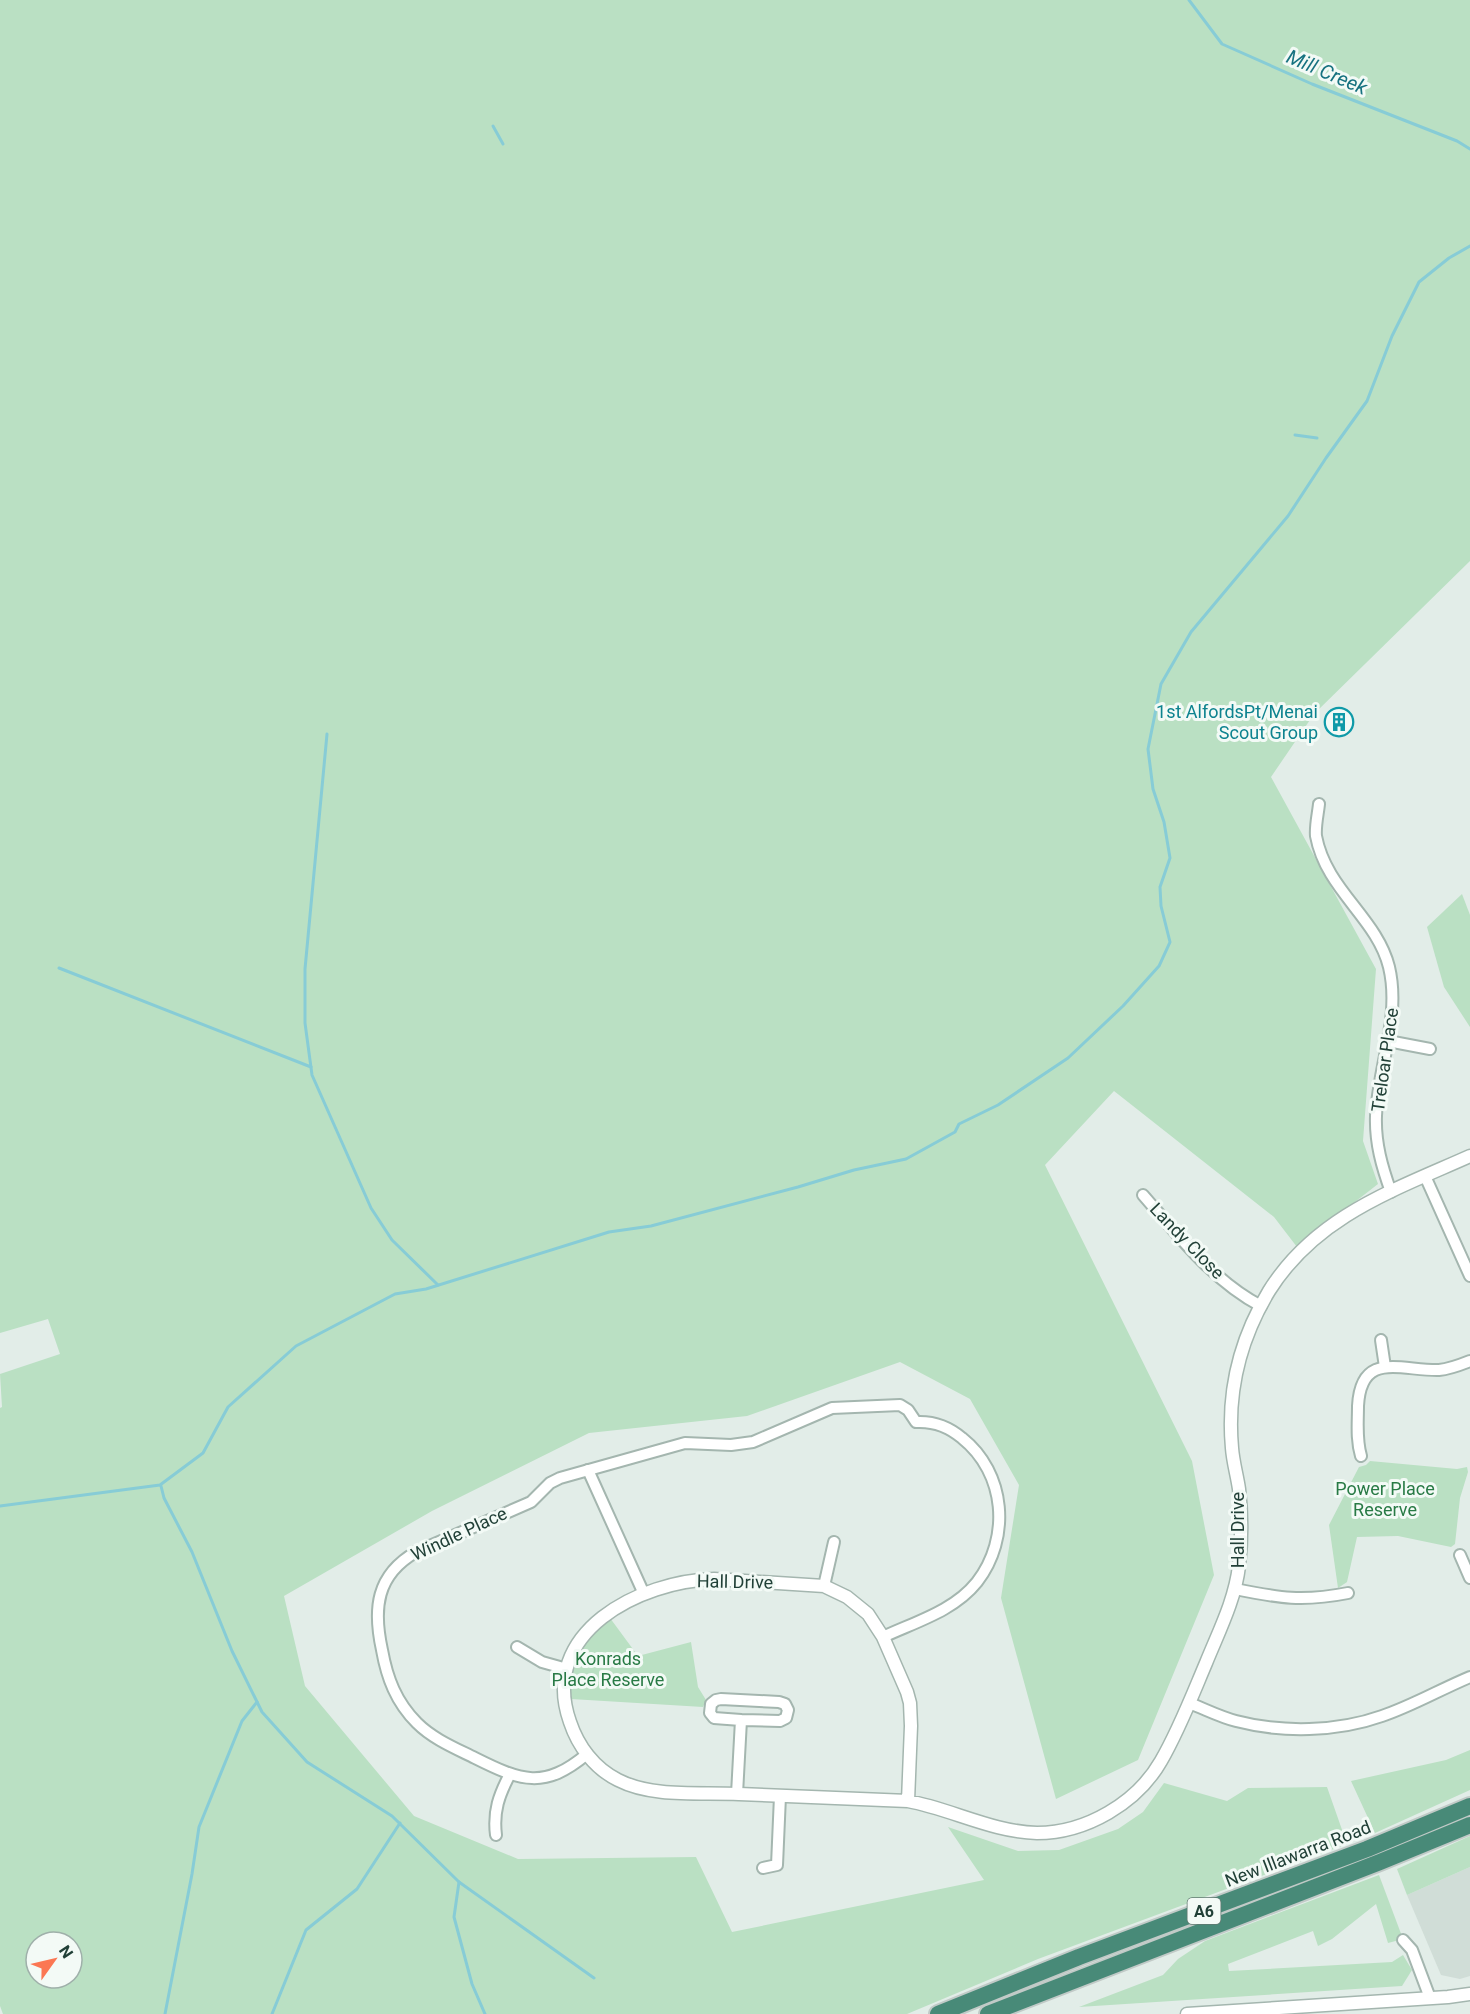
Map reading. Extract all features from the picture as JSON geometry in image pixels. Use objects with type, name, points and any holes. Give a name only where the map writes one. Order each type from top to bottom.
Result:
[{"type":"highway","name":"New Illawarra Road","points":[[938,2014],[1079,1957],[1367,1849],[1470,1806]]},
{"type":"highway","name":"New Illawarra Road","points":[[988,2014],[1380,1863],[1470,1825]]},
{"type":"street","name":"Treloar Place","points":[[1319,804],[1316,834],[1324,865],[1374,933],[1389,965],[1394,998],[1376,1114],[1376,1139],[1391,1192]]},
{"type":"street","points":[[1388,1041],[1431,1049]]},
{"type":"street","name":"Hall Drive","points":[[908,1801],[911,1726],[907,1692],[876,1624],[859,1605],[825,1586],[698,1580],[673,1585],[621,1604],[591,1626],[576,1647],[567,1669],[564,1689],[567,1714],[578,1740],[587,1754],[609,1775],[640,1788],[690,1793],[908,1801],[1028,1832],[1065,1830],[1089,1823],[1116,1808],[1141,1787],[1160,1762],[1189,1703],[1235,1588],[1241,1543],[1241,1516],[1232,1450],[1232,1397],[1244,1345],[1261,1306],[1277,1280],[1309,1243],[1347,1213],[1470,1156]]},
{"type":"street","points":[[1425,1176],[1470,1276]]},
{"type":"street","name":"Landy Close","points":[[1143,1195],[1197,1257],[1244,1297],[1261,1306]]},
{"type":"street","points":[[1381,1340],[1385,1367]]},
{"type":"street","points":[[1361,1456],[1357,1442],[1359,1389],[1370,1372],[1385,1367],[1439,1370],[1470,1361]]},
{"type":"street","name":"Windle Place","points":[[587,1754],[570,1768],[548,1777],[528,1778],[510,1774],[434,1737],[418,1725],[395,1694],[387,1674],[378,1633],[376,1611],[386,1580],[408,1557],[531,1502],[554,1480],[685,1443],[731,1445],[753,1442],[832,1408],[900,1405],[908,1410],[916,1422],[928,1421],[949,1428],[978,1454],[996,1488],[1000,1514],[993,1554],[984,1572],[965,1595],[942,1610],[883,1637]]},
{"type":"street","points":[[588,1470],[644,1594]]},
{"type":"street","points":[[825,1586],[834,1542]]},
{"type":"street","points":[[1460,1555],[1470,1578]]},
{"type":"street","points":[[1235,1588],[1278,1598],[1305,1600],[1348,1593]]},
{"type":"street","points":[[518,1647],[542,1662],[567,1669]]},
{"type":"street","points":[[1189,1703],[1234,1720],[1260,1726],[1336,1727],[1382,1716],[1470,1677]]},
{"type":"street","points":[[721,1699],[779,1702],[785,1704],[788,1710],[786,1718],[780,1721],[741,1720],[714,1718],[710,1713],[711,1704],[721,1699]]},
{"type":"street","points":[[737,1794],[741,1720]]},
{"type":"street","points":[[496,1835],[497,1800],[510,1774]]},
{"type":"street","points":[[763,1868],[777,1865],[780,1796]]},
{"type":"street","points":[[1403,1940],[1412,1950],[1430,1998]]},
{"type":"street","points":[[1187,2014],[1470,1994]]},
{"type":"shaded area","points":[[1470,1867],[1470,1976],[1460,1979],[1441,1975],[1407,1895]]},
{"type":"green space","points":[[0,0],[1470,0],[1470,561],[1314,714],[1271,777],[1376,969],[1363,1141],[1378,1184],[1297,1247],[1274,1217],[1114,1091],[1045,1165],[1192,1461],[1214,1575],[1138,1760],[1056,1799],[1001,1598],[1019,1485],[970,1399],[900,1362],[747,1416],[589,1433],[432,1511],[284,1596],[305,1686],[414,1816],[518,1859],[696,1857],[732,1932],[984,1880],[948,1827],[1018,1851],[1059,1850],[1118,1829],[1143,1812],[1164,1783],[1227,1801],[1248,1788],[1327,1787],[1347,1844],[1038,1959],[907,2014],[3,2014],[0,2006],[0,1408],[2,1407],[0,1374],[60,1354],[48,1319],[0,1333]]},
{"type":"green space","points":[[1462,894],[1470,915],[1470,1027],[1444,987],[1427,927]]},
{"type":"green space","name":"Power Place Reserve","points":[[1370,1461],[1457,1469],[1467,1467],[1468,1472],[1460,1498],[1455,1544],[1451,1547],[1398,1536],[1357,1537],[1347,1582],[1338,1588],[1329,1525],[1359,1467]]},
{"type":"green space","name":"Konrads Place Reserve","points":[[610,1618],[638,1656],[691,1642],[698,1687],[706,1700],[703,1707],[571,1699],[573,1675],[580,1654],[593,1635]]},
{"type":"green space","points":[[1470,1750],[1470,1790],[1375,1833],[1351,1781],[1446,1760]]},
{"type":"green space","points":[[1470,1836],[1470,1867],[1407,1895],[1397,1869]]},
{"type":"green space","points":[[1379,1875],[1403,1939],[1388,1943],[1376,1904],[1332,1939],[1318,1946],[1313,1931],[1228,1964],[1229,1971],[1392,1962],[1403,1955],[1412,1970],[1402,1986],[1079,2007],[1163,1975],[1178,1959],[1205,1941]]},
{"type":"waterway","name":"Mill Creek","points":[[1189,0],[1222,44],[1312,84],[1457,141],[1470,149]]},
{"type":"waterway","points":[[493,126],[503,144]]},
{"type":"waterway","points":[[0,1506],[160,1485],[203,1453],[228,1407],[296,1346],[395,1294],[426,1289],[609,1232],[651,1226],[854,1170],[906,1159],[955,1132],[959,1124],[998,1105],[1068,1058],[1123,1006],[1159,966],[1170,942],[1161,906],[1160,887],[1170,858],[1164,822],[1153,789],[1148,749],[1161,684],[1191,632],[1288,516],[1367,401],[1392,336],[1419,282],[1449,258],[1470,246]]},
{"type":"waterway","points":[[1295,435],[1317,438]]},
{"type":"waterway","points":[[327,734],[305,969],[305,1023],[312,1075],[371,1208],[392,1240],[438,1285]]},
{"type":"waterway","points":[[59,968],[311,1067]]},
{"type":"waterway","points":[[161,1486],[164,1498],[192,1552],[232,1651],[262,1712],[307,1762],[392,1816],[459,1882],[594,1978]]},
{"type":"waterway","points":[[165,2014],[199,1827],[242,1721],[257,1702]]},
{"type":"waterway","points":[[272,2014],[306,1930],[357,1889],[400,1823]]},
{"type":"waterway","points":[[459,1882],[454,1917],[472,1984],[485,2014]]},
{"type":"place","name":"1st AlfordsPt/Menai Scout Group","points":[[1339,722]]}]
